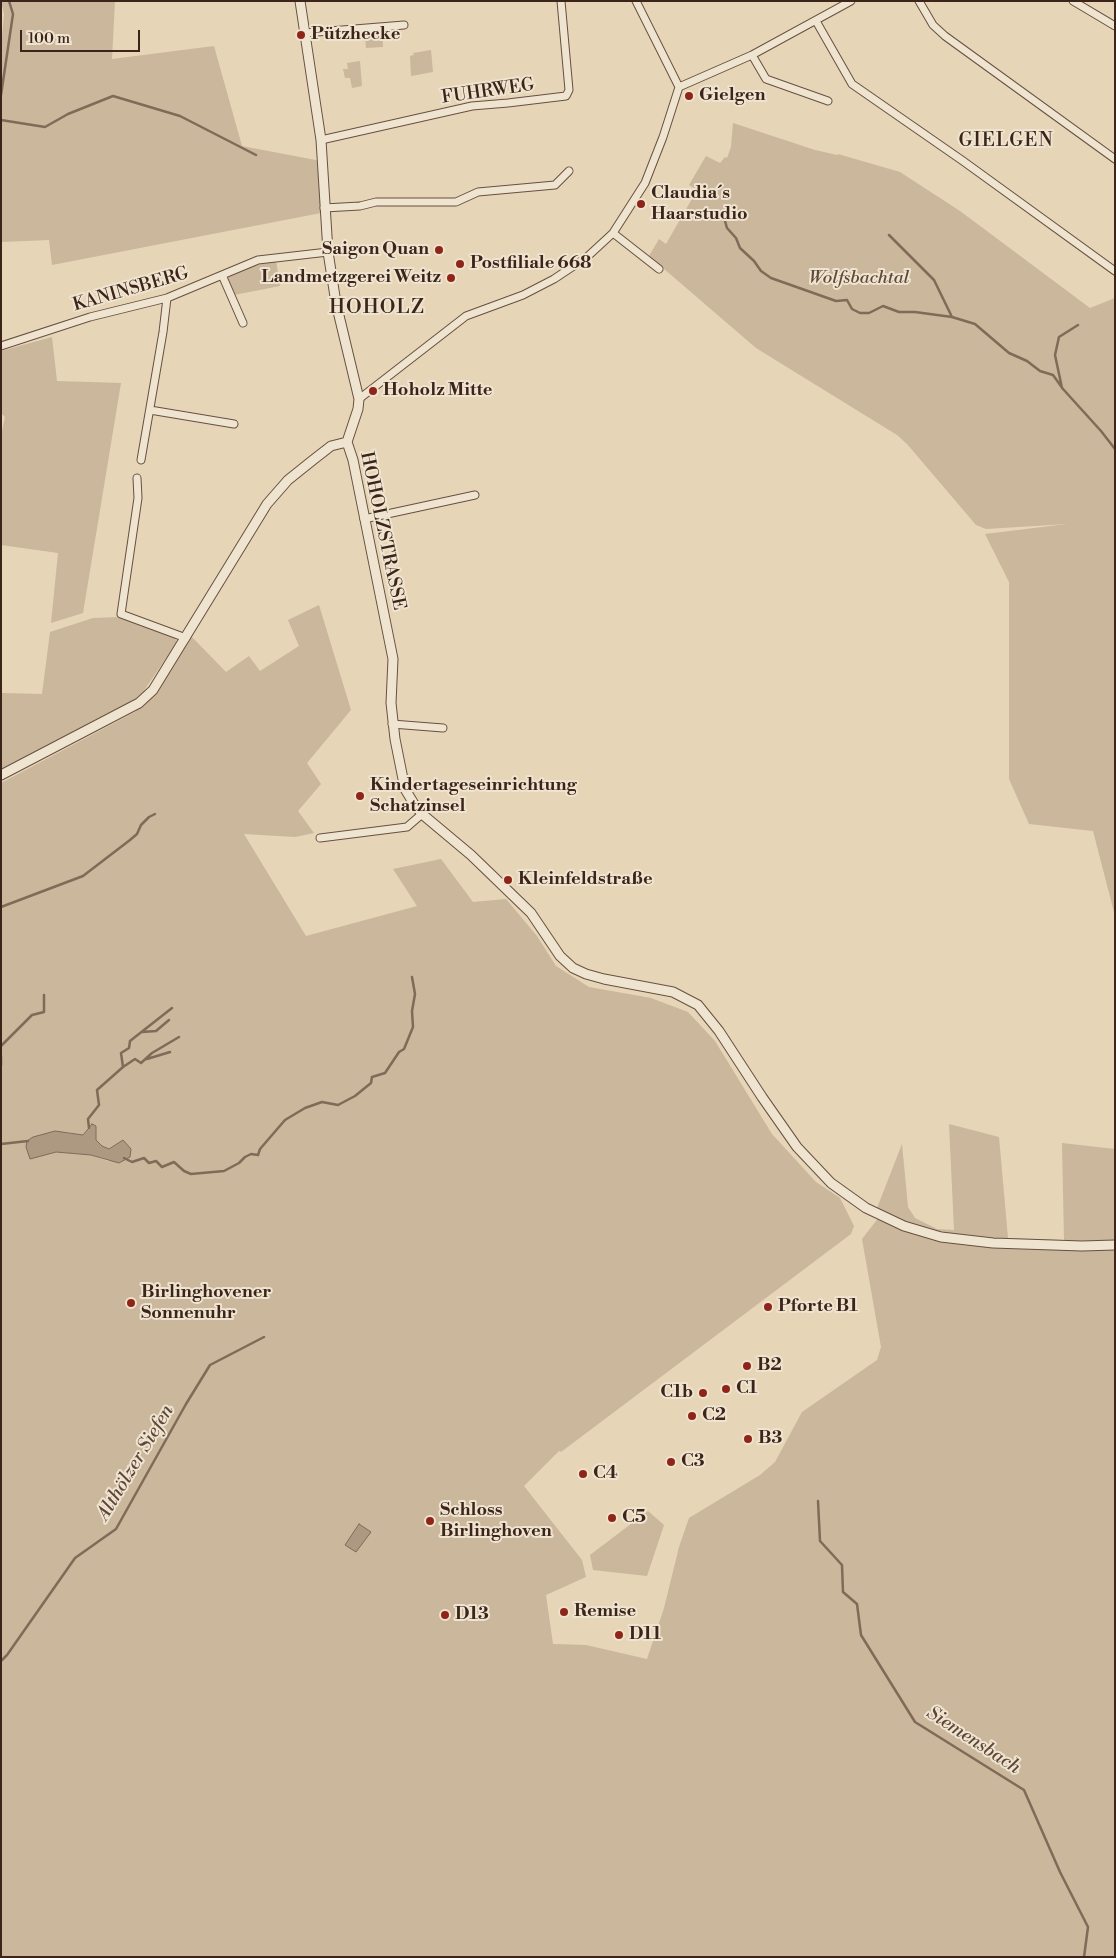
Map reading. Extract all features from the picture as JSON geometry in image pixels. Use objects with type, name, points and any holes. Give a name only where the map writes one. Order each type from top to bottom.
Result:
[{"type":"street","name":"HOHOLZSTRASSE","points":[[300,1],[321,140],[328,252],[336,303],[359,399],[347,442],[353,460],[393,659],[392,724],[406,789],[422,814],[516,896],[531,913],[565,962],[578,972],[604,979],[674,992],[698,1005],[719,1031],[797,1147],[831,1183],[872,1211],[904,1226],[941,1237],[994,1243],[1082,1246],[1115,1245]]},
{"type":"street","name":"FUHRWEG","points":[[321,140],[472,106],[566,96],[569,90],[561,1]]},
{"type":"street","points":[[359,399],[466,316],[523,295],[554,279],[587,257],[613,233],[645,183],[663,137],[679,87],[636,1]]},
{"type":"street","points":[[679,87],[752,56],[851,1]]},
{"type":"street","points":[[920,1],[933,25],[945,36],[1115,159]]},
{"type":"street","points":[[1073,1],[1115,26]]},
{"type":"street","points":[[816,21],[852,84],[963,161],[1115,271]]},
{"type":"street","points":[[305,33],[404,25]]},
{"type":"street","points":[[752,56],[766,79],[828,101]]},
{"type":"street","points":[[324,208],[360,206],[376,202],[456,202],[478,192],[555,185],[569,171]]},
{"type":"street","points":[[613,233],[659,269]]},
{"type":"street","name":"KANINSBERG","points":[[1,346],[90,317],[167,298],[258,260],[328,252]]},
{"type":"street","points":[[222,275],[243,323]]},
{"type":"street","points":[[141,460],[167,298]]},
{"type":"street","points":[[150,410],[234,424]]},
{"type":"street","points":[[1,775],[140,703],[153,690],[267,504],[288,480],[325,451],[332,446],[347,442]]},
{"type":"street","points":[[137,478],[138,498],[121,614],[185,639]]},
{"type":"street","points":[[364,519],[475,496]]},
{"type":"street","points":[[392,724],[442,728]]},
{"type":"street","points":[[320,838],[407,826],[422,814]]},
{"type":"green space","points":[[1,1],[115,1],[112,59],[214,46],[242,146],[321,161],[321,213],[52,265],[49,240],[1,242],[1,47],[4,14]]},
{"type":"green space","points":[[382,27],[383,47],[366,48],[365,37],[371,37],[370,28]]},
{"type":"green space","points":[[431,50],[433,72],[411,76],[410,56],[414,55],[413,53]]},
{"type":"green space","points":[[360,61],[362,86],[352,88],[350,78],[345,78],[343,69],[348,69],[347,63]]},
{"type":"green space","name":"Wolfsbachtal","points":[[733,123],[815,150],[838,154],[900,172],[960,211],[1090,308],[1115,298],[1115,916],[1093,831],[1029,824],[1009,779],[1009,582],[985,534],[1067,524],[986,529],[976,525],[907,444],[897,435],[756,348],[649,256],[659,239],[666,244],[697,190],[689,185],[706,156],[720,163],[725,157],[727,158],[731,147]]},
{"type":"green space","points":[[276,260],[280,286],[234,295],[227,278],[247,268]]},
{"type":"green space","points":[[52,337],[57,381],[121,383],[83,613],[51,623],[58,553],[1,545],[1,436],[5,417],[1,413],[1,351]]},
{"type":"green space","points":[[319,605],[351,710],[307,763],[321,784],[298,811],[314,833],[295,837],[244,834],[306,936],[417,906],[393,869],[441,859],[473,902],[506,899],[537,936],[556,966],[589,987],[651,998],[688,1012],[715,1041],[772,1134],[816,1182],[840,1198],[854,1226],[851,1234],[561,1452],[559,1451],[524,1486],[582,1560],[586,1577],[546,1595],[553,1644],[586,1645],[647,1659],[664,1608],[679,1547],[689,1518],[760,1475],[775,1462],[802,1412],[877,1360],[881,1347],[862,1239],[883,1212],[877,1208],[902,1144],[908,1207],[915,1218],[937,1229],[954,1230],[949,1124],[999,1137],[1008,1238],[1064,1240],[1062,1143],[1115,1149],[1115,1957],[1,1957],[1,783],[135,712],[156,693],[191,636],[226,672],[249,656],[260,671],[299,646],[288,620]],"holes":[[[89,1126],[96,1126],[96,1140],[102,1146],[109,1149],[123,1140],[108,1161],[91,1155],[56,1152],[66,1132],[83,1135]]]},
{"type":"green space","points":[[120,617],[174,636],[177,642],[141,695],[128,704],[1,769],[1,693],[42,694],[50,632],[93,618]]},
{"type":"green space","points":[[648,1511],[664,1525],[647,1576],[593,1570],[590,1555]]},
{"type":"shaded area","points":[[92,1124],[96,1126],[96,1140],[102,1146],[109,1149],[123,1140],[131,1149],[130,1157],[119,1163],[91,1155],[56,1152],[30,1159],[26,1147],[27,1141],[33,1137],[55,1131],[83,1135]]},
{"type":"shaded area","points":[[359,1524],[371,1532],[356,1552],[345,1545]]},
{"type":"waterway","points":[[1,95],[13,14],[9,1]]},
{"type":"waterway","points":[[1,120],[45,127],[68,114],[113,96],[180,116],[256,155]]},
{"type":"waterway","points":[[726,212],[725,221],[727,228],[736,238],[740,248],[754,261],[761,271],[771,278],[836,301],[847,300],[852,309],[860,313],[869,313],[883,306],[899,312],[915,312],[952,317],[975,324],[1009,353],[1027,361],[1040,371],[1053,375],[1115,449]]},
{"type":"waterway","points":[[889,235],[934,280],[952,317]]},
{"type":"waterway","points":[[1062,388],[1055,355],[1059,337],[1078,325]]},
{"type":"waterway","points":[[1,907],[83,876],[137,834],[141,825],[155,814]]},
{"type":"waterway","points":[[124,1158],[132,1162],[144,1158],[149,1163],[156,1161],[162,1167],[174,1162],[184,1171],[191,1174],[224,1171],[251,1154],[258,1155],[260,1149],[285,1120],[305,1108],[322,1102],[338,1105],[355,1096],[371,1083],[372,1077],[385,1073],[399,1052],[404,1049],[413,1027],[412,1011],[415,994],[412,977]]},
{"type":"waterway","points":[[1,1046],[32,1015],[44,1012],[44,995]]},
{"type":"waterway","points":[[89,1128],[88,1119],[99,1105],[97,1090],[123,1067],[121,1053],[129,1048],[130,1041],[172,1008]]},
{"type":"waterway","points":[[142,1032],[156,1031],[169,1020]]},
{"type":"waterway","points":[[123,1067],[135,1059],[141,1063],[152,1053],[179,1037]]},
{"type":"waterway","points":[[147,1059],[170,1052]]},
{"type":"waterway","points":[[1,1057],[1,1065]]},
{"type":"waterway","points":[[1,1144],[28,1141]]},
{"type":"waterway","name":"Althölzer Siefen","points":[[1,1661],[75,1558],[116,1529],[210,1365],[264,1337]]},
{"type":"waterway","name":"Siemensbach","points":[[818,1501],[820,1541],[842,1565],[843,1592],[857,1604],[861,1635],[915,1722],[1024,1790],[1060,1872],[1088,1927],[1084,1957]]},
{"type":"place","name":"Pützhecke","points":[[301,35]]},
{"type":"place","name":"Gielgen","points":[[689,96]]},
{"type":"place","name":"Claudia´s Haarstudio","points":[[641,204]]},
{"type":"place","name":"Saigon Quan","points":[[439,250]]},
{"type":"place","name":"Postfiliale 668","points":[[460,264]]},
{"type":"place","name":"Landmetzgerei Weitz","points":[[451,278]]},
{"type":"place","name":"Hoholz Mitte","points":[[373,391]]},
{"type":"place","name":"Kindertageseinrichtung Schatzinsel","points":[[360,796]]},
{"type":"place","name":"Kleinfeldstraße","points":[[508,880]]},
{"type":"place","name":"Birlinghovener Sonnenuhr","points":[[131,1303]]},
{"type":"place","name":"Pforte B1","points":[[768,1307]]},
{"type":"place","name":"B2","points":[[747,1366]]},
{"type":"place","name":"C1","points":[[726,1389]]},
{"type":"place","name":"C1b","points":[[703,1393]]},
{"type":"place","name":"C2","points":[[692,1416]]},
{"type":"place","name":"B3","points":[[748,1439]]},
{"type":"place","name":"C3","points":[[671,1462]]},
{"type":"place","name":"C4","points":[[583,1474]]},
{"type":"place","name":"C5","points":[[612,1518]]},
{"type":"place","name":"Schloss Birlinghoven","points":[[430,1521]]},
{"type":"place","name":"Remise","points":[[564,1612]]},
{"type":"place","name":"D13","points":[[445,1615]]},
{"type":"place","name":"D11","points":[[619,1635]]},
{"type":"district","name":"GIELGEN","points":[[1006,141]]},
{"type":"district","name":"HOHOLZ","points":[[377,308]]}]
